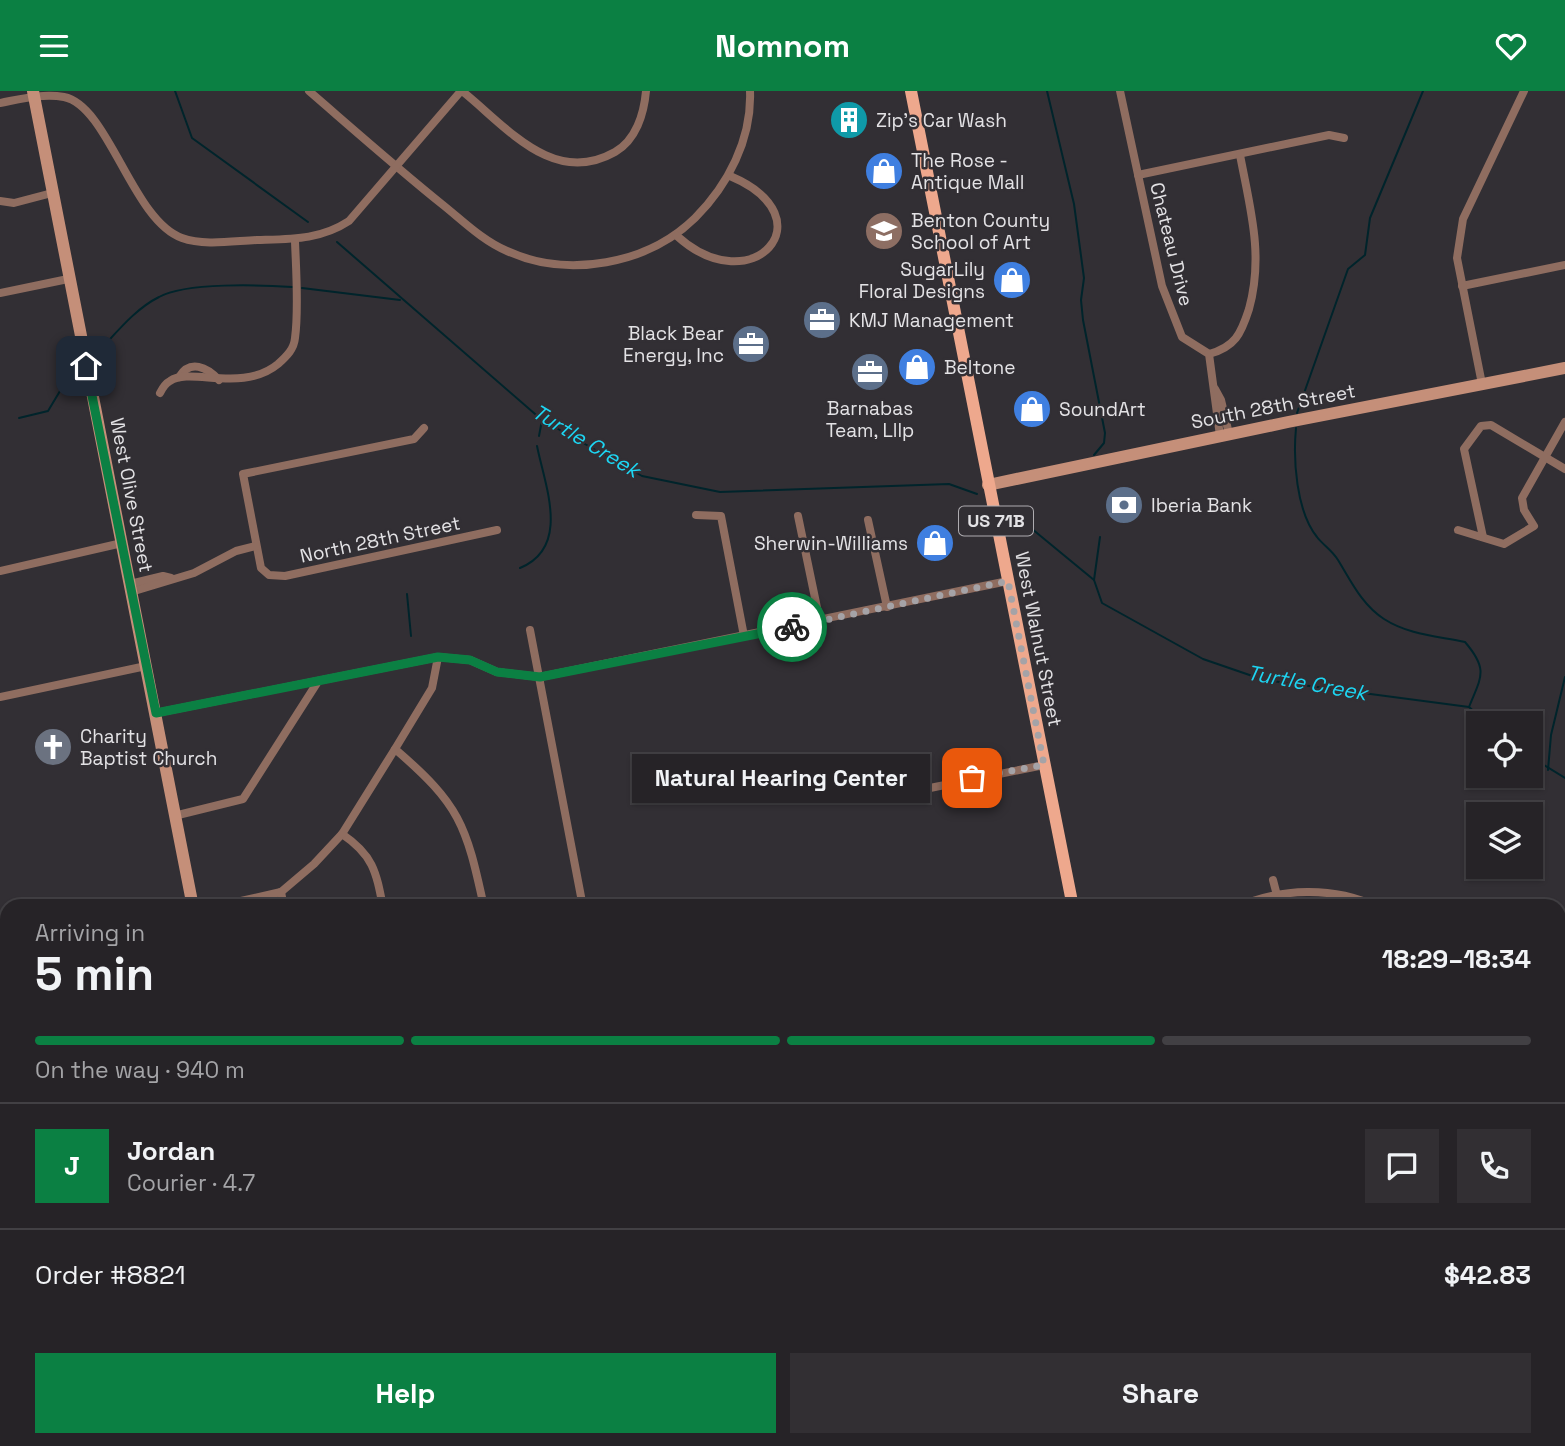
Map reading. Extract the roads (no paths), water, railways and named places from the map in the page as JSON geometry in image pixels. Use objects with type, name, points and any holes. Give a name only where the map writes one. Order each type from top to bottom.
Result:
[{"type":"main road","name":"West Walnut Street","points":[[911,91],[1071,899]]},
{"type":"main road","name":"West Olive Street","points":[[33,94],[191,899]]},
{"type":"main road","name":"South 28th Street","points":[[988,485],[1224,435],[1565,368]]},
{"type":"street","points":[[309,91],[396,167],[486,240],[531,259],[578,265],[629,257],[677,236],[709,204],[730,176],[751,112],[750,91]]},
{"type":"street","points":[[0,103],[33,94],[66,97],[92,116],[152,215],[168,231],[201,242],[295,241],[335,230],[349,221],[461,91],[540,154],[571,164],[601,160],[622,148],[639,124],[646,91]]},
{"type":"street","name":"Chateau Drive","points":[[1120,91],[1159,273],[1174,318],[1182,337],[1209,354]]},
{"type":"street","points":[[1482,384],[1457,258],[1463,219],[1524,91]]},
{"type":"street","points":[[1138,175],[1329,135],[1344,138]]},
{"type":"street","points":[[1224,435],[1221,400],[1215,389],[1209,354],[1222,351],[1237,339],[1256,284],[1257,242],[1240,155]]},
{"type":"street","points":[[677,236],[705,258],[721,262],[750,259],[762,254],[771,245],[777,231],[772,205],[755,188],[730,176]]},
{"type":"street","points":[[0,201],[14,203],[52,193]]},
{"type":"street","points":[[160,393],[169,381],[179,377],[219,380],[256,375],[274,367],[289,355],[295,339],[295,241]]},
{"type":"street","points":[[1462,286],[1565,265]]},
{"type":"street","points":[[0,293],[68,279]]},
{"type":"street","points":[[1458,530],[1504,544],[1534,526],[1521,501],[1565,422]]},
{"type":"street","points":[[1483,537],[1464,449],[1479,428],[1491,425],[1565,469]]},
{"type":"street","points":[[130,587],[194,573],[236,551],[256,546],[243,474],[414,439],[424,428]]},
{"type":"street","points":[[696,515],[721,516],[744,636]]},
{"type":"street","points":[[798,516],[820,622]]},
{"type":"street","points":[[868,520],[887,607]]},
{"type":"street","name":"North 28th Street","points":[[256,546],[261,568],[270,575],[285,576],[497,530]]},
{"type":"street","points":[[0,571],[122,543]]},
{"type":"street","points":[[156,713],[438,657],[470,660],[497,672],[540,677],[820,622],[1008,581]]},
{"type":"street","points":[[530,630],[582,899]]},
{"type":"street","points":[[250,899],[281,892],[314,865],[342,834],[432,688],[438,657]]},
{"type":"street","points":[[0,697],[146,666]]},
{"type":"street","points":[[174,816],[243,799],[317,683]]},
{"type":"street","points":[[395,749],[429,779],[452,806],[471,847],[482,899]]},
{"type":"street","points":[[821,794],[841,779],[895,766],[912,767],[923,786],[930,787],[1044,765]]},
{"type":"street","points":[[342,834],[359,845],[376,868],[382,899]]},
{"type":"street","points":[[1273,880],[1278,899]]},
{"type":"street","points":[[281,892],[282,899]]},
{"type":"street","points":[[1260,899],[1276,893],[1321,892],[1354,899]]},
{"type":"waterway","name":"Turtle Creek","points":[[175,91],[192,138],[308,222]]},
{"type":"waterway","points":[[1047,91],[1074,204],[1084,278],[1081,300],[1083,320],[1105,433],[1104,443],[1094,455]]},
{"type":"waterway","points":[[1297,413],[1348,269],[1365,255],[1370,218],[1423,91]]},
{"type":"waterway","name":"Turtle Creek","points":[[337,242],[542,420],[642,476],[720,492],[949,484],[977,494]]},
{"type":"waterway","points":[[99,351],[142,308],[171,292],[224,286],[292,287]]},
{"type":"waterway","points":[[302,288],[400,300]]},
{"type":"waterway","points":[[19,418],[48,411],[69,376]]},
{"type":"waterway","points":[[539,436],[542,420]]},
{"type":"waterway","points":[[1296,428],[1295,454],[1300,499],[1310,526],[1319,540],[1336,556],[1363,600],[1384,619],[1413,632],[1465,642],[1480,667],[1479,681],[1469,707]]},
{"type":"waterway","points":[[520,568],[536,558],[545,546],[550,531],[549,497],[537,446]]},
{"type":"waterway","name":"Turtle Creek","points":[[1009,510],[1094,580],[1102,603],[1203,659],[1264,680],[1469,707],[1474,711]]},
{"type":"waterway","points":[[1094,580],[1100,537]]},
{"type":"waterway","points":[[407,594],[411,636]]},
{"type":"waterway","points":[[1548,770],[1551,735],[1565,677]]},
{"type":"waterway","name":"Turtle Creek","points":[[1543,764],[1565,778]]},
{"type":"place","name":"Zip's Car Wash","points":[[849,120]]},
{"type":"place","name":"The Rose - Antique Mall","points":[[884,171]]},
{"type":"place","name":"Benton County School of Art","points":[[884,231]]},
{"type":"place","name":"SugarLily Floral Designs","points":[[1012,280]]},
{"type":"place","name":"KMJ Management","points":[[822,320]]},
{"type":"place","name":"Black Bear Energy, Inc","points":[[751,344]]},
{"type":"place","name":"Beltone","points":[[917,367]]},
{"type":"place","name":"Barnabas Team, Lllp","points":[[870,372]]},
{"type":"place","name":"SoundArt","points":[[1032,409]]},
{"type":"place","name":"Iberia Bank","points":[[1124,505]]},
{"type":"place","name":"Sherwin-Williams","points":[[935,543]]},
{"type":"place","name":"Charity Baptist Church","points":[[53,747]]},
{"type":"place","name":"Natural Hearing Center","points":[[972,778]]}]
